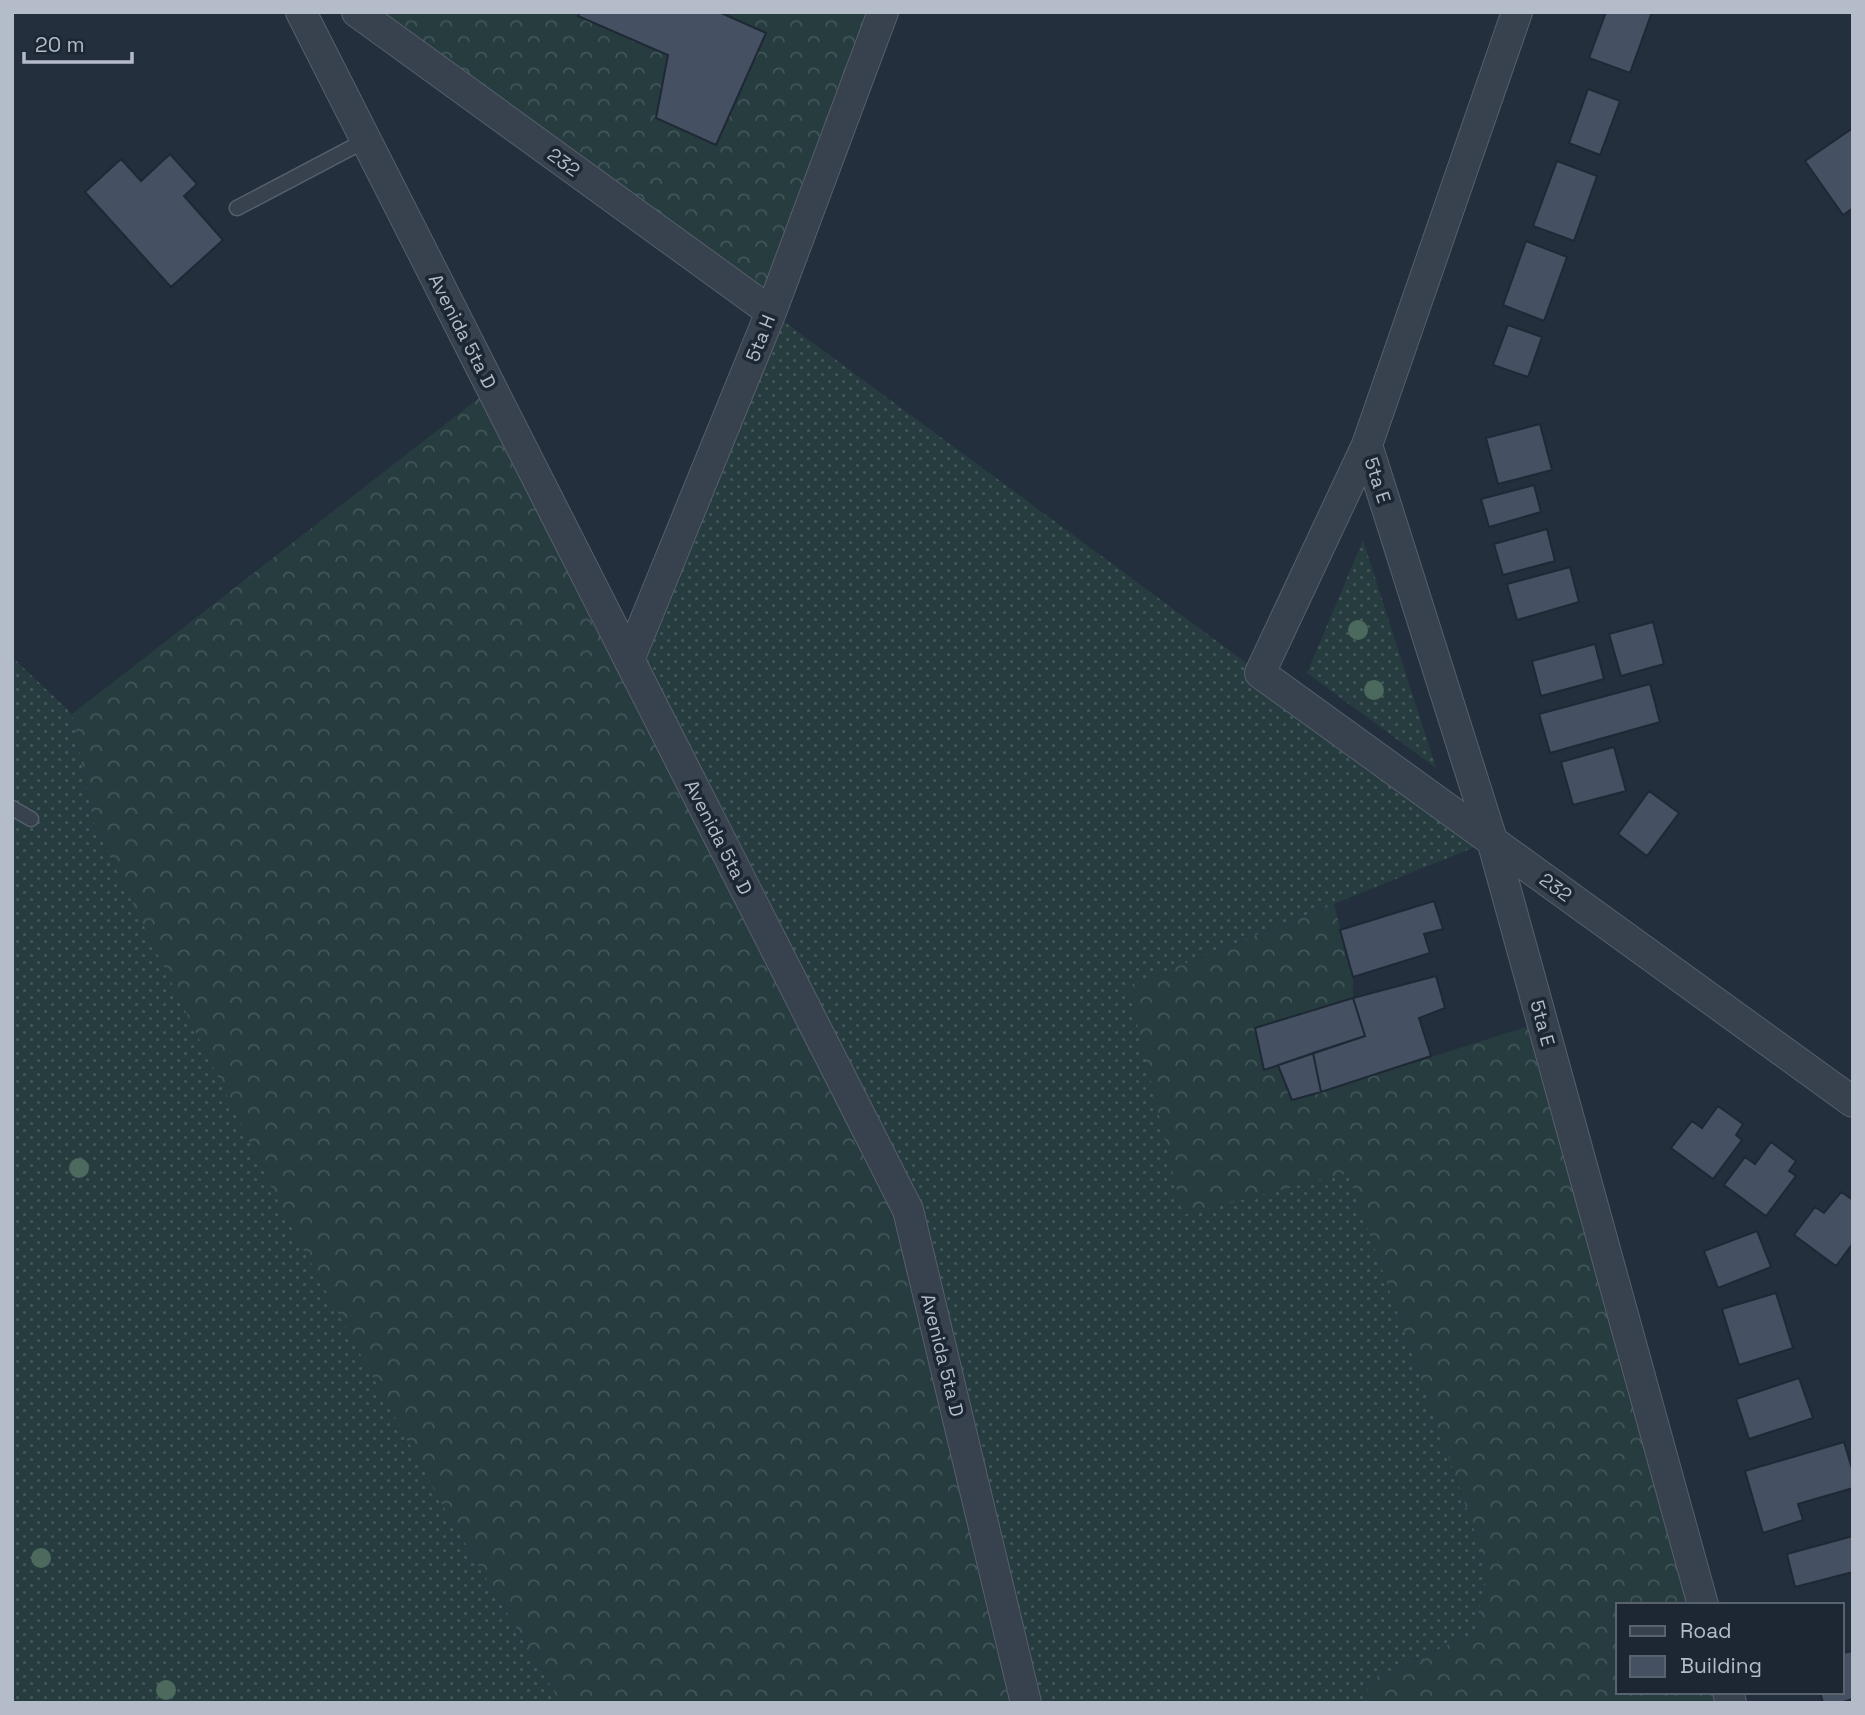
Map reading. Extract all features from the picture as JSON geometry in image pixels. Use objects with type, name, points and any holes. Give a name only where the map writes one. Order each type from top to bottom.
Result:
[{"type":"street","name":"Avenida 5ta D","points":[[301,12],[908,1210],[1026,1703]]},
{"type":"street","name":"232","points":[[358,12],[771,312]]},
{"type":"street","name":"5ta H","points":[[629,660],[771,312],[883,12]]},
{"type":"street","name":"5ta E","points":[[1259,673],[1367,445],[1517,12]]},
{"type":"street","name":"5ta E","points":[[1367,445],[1492,840],[1702,1603]]},
{"type":"street","name":"232","points":[[1259,673],[1853,1102]]},
{"type":"lane","points":[[237,208],[366,140]]},
{"type":"lane","points":[[12,807],[31,819]]},
{"type":"green space","points":[[357,12],[883,12],[771,312]]},
{"type":"green space","points":[[771,312],[1260,673],[1492,840],[1128,987],[1348,1172],[1487,1566],[1475,1633],[1376,1677],[1360,1703],[1026,1703],[629,660]]},
{"type":"green space","points":[[492,388],[908,1210],[1026,1703],[561,1703],[442,1504],[289,1223],[94,824],[72,714]]},
{"type":"green space","points":[[1363,540],[1436,768],[1307,673]]},
{"type":"green space","points":[[12,657],[72,714],[94,824],[442,1504],[561,1703],[12,1703]]},
{"type":"green space","points":[[1334,904],[1353,977],[1353,998],[1255,1028],[1264,1069],[1278,1065],[1321,1092],[1542,1022],[1702,1603],[1616,1603],[1616,1694],[1729,1694],[1731,1703],[1360,1703],[1376,1677],[1475,1633],[1487,1566],[1348,1173],[1183,1215],[1128,986]]},
{"type":"building","points":[[580,12],[719,12],[766,33],[716,145],[656,118],[668,55],[578,16]]},
{"type":"building","points":[[1606,12],[1652,12],[1630,73],[1589,58]]},
{"type":"building","points":[[1588,89],[1620,101],[1600,155],[1569,143]]},
{"type":"building","points":[[1853,128],[1853,208],[1843,215],[1805,161]]},
{"type":"building","points":[[170,154],[197,184],[184,196],[223,240],[171,287],[85,192],[121,159],[141,181]]},
{"type":"building","points":[[1557,161],[1597,176],[1574,241],[1533,226]]},
{"type":"building","points":[[1526,241],[1567,257],[1544,321],[1503,305]]},
{"type":"building","points":[[1508,325],[1542,337],[1528,377],[1493,365]]},
{"type":"building","points":[[1540,424],[1552,470],[1498,484],[1486,438]]},
{"type":"building","points":[[1534,485],[1541,512],[1489,527],[1481,499]]},
{"type":"building","points":[[1547,529],[1555,561],[1503,575],[1494,544]]},
{"type":"building","points":[[1570,567],[1579,602],[1517,620],[1507,584]]},
{"type":"building","points":[[1653,622],[1664,664],[1621,676],[1609,634]]},
{"type":"building","points":[[1595,644],[1604,679],[1541,696],[1532,661]]},
{"type":"building","points":[[1650,684],[1660,722],[1550,753],[1539,714]]},
{"type":"building","points":[[1614,747],[1626,791],[1573,805],[1561,762]]},
{"type":"building","points":[[1649,791],[1679,813],[1647,856],[1618,834]]},
{"type":"building","points":[[1434,901],[1443,929],[1424,934],[1430,953],[1353,977],[1340,930]]},
{"type":"building","points":[[1436,976],[1445,1008],[1419,1018],[1431,1056],[1321,1092],[1313,1053],[1365,1036],[1353,998]]},
{"type":"building","points":[[1353,998],[1365,1036],[1264,1070],[1255,1028]]},
{"type":"building","points":[[1313,1053],[1321,1092],[1292,1100],[1278,1065]]},
{"type":"building","points":[[1718,1106],[1743,1124],[1736,1135],[1742,1140],[1713,1179],[1671,1148],[1692,1121],[1702,1128]]},
{"type":"building","points":[[1771,1142],[1796,1161],[1789,1171],[1796,1176],[1766,1216],[1724,1185],[1745,1157],[1755,1164]]},
{"type":"building","points":[[1841,1192],[1853,1200],[1853,1243],[1836,1266],[1794,1235],[1815,1207],[1824,1213]]},
{"type":"building","points":[[1757,1231],[1771,1267],[1718,1288],[1704,1251]]},
{"type":"building","points":[[1776,1293],[1793,1348],[1739,1365],[1722,1309]]},
{"type":"building","points":[[1799,1378],[1813,1418],[1749,1439],[1736,1399]]},
{"type":"building","points":[[1844,1442],[1853,1472],[1853,1488],[1798,1504],[1803,1520],[1763,1533],[1745,1471]]},
{"type":"building","points":[[1853,1536],[1853,1572],[1795,1587],[1787,1554]]},
{"type":"building","points":[[1853,1651],[1853,1699],[1840,1703],[1823,1703],[1821,1694],[1844,1694],[1844,1653]]}]
